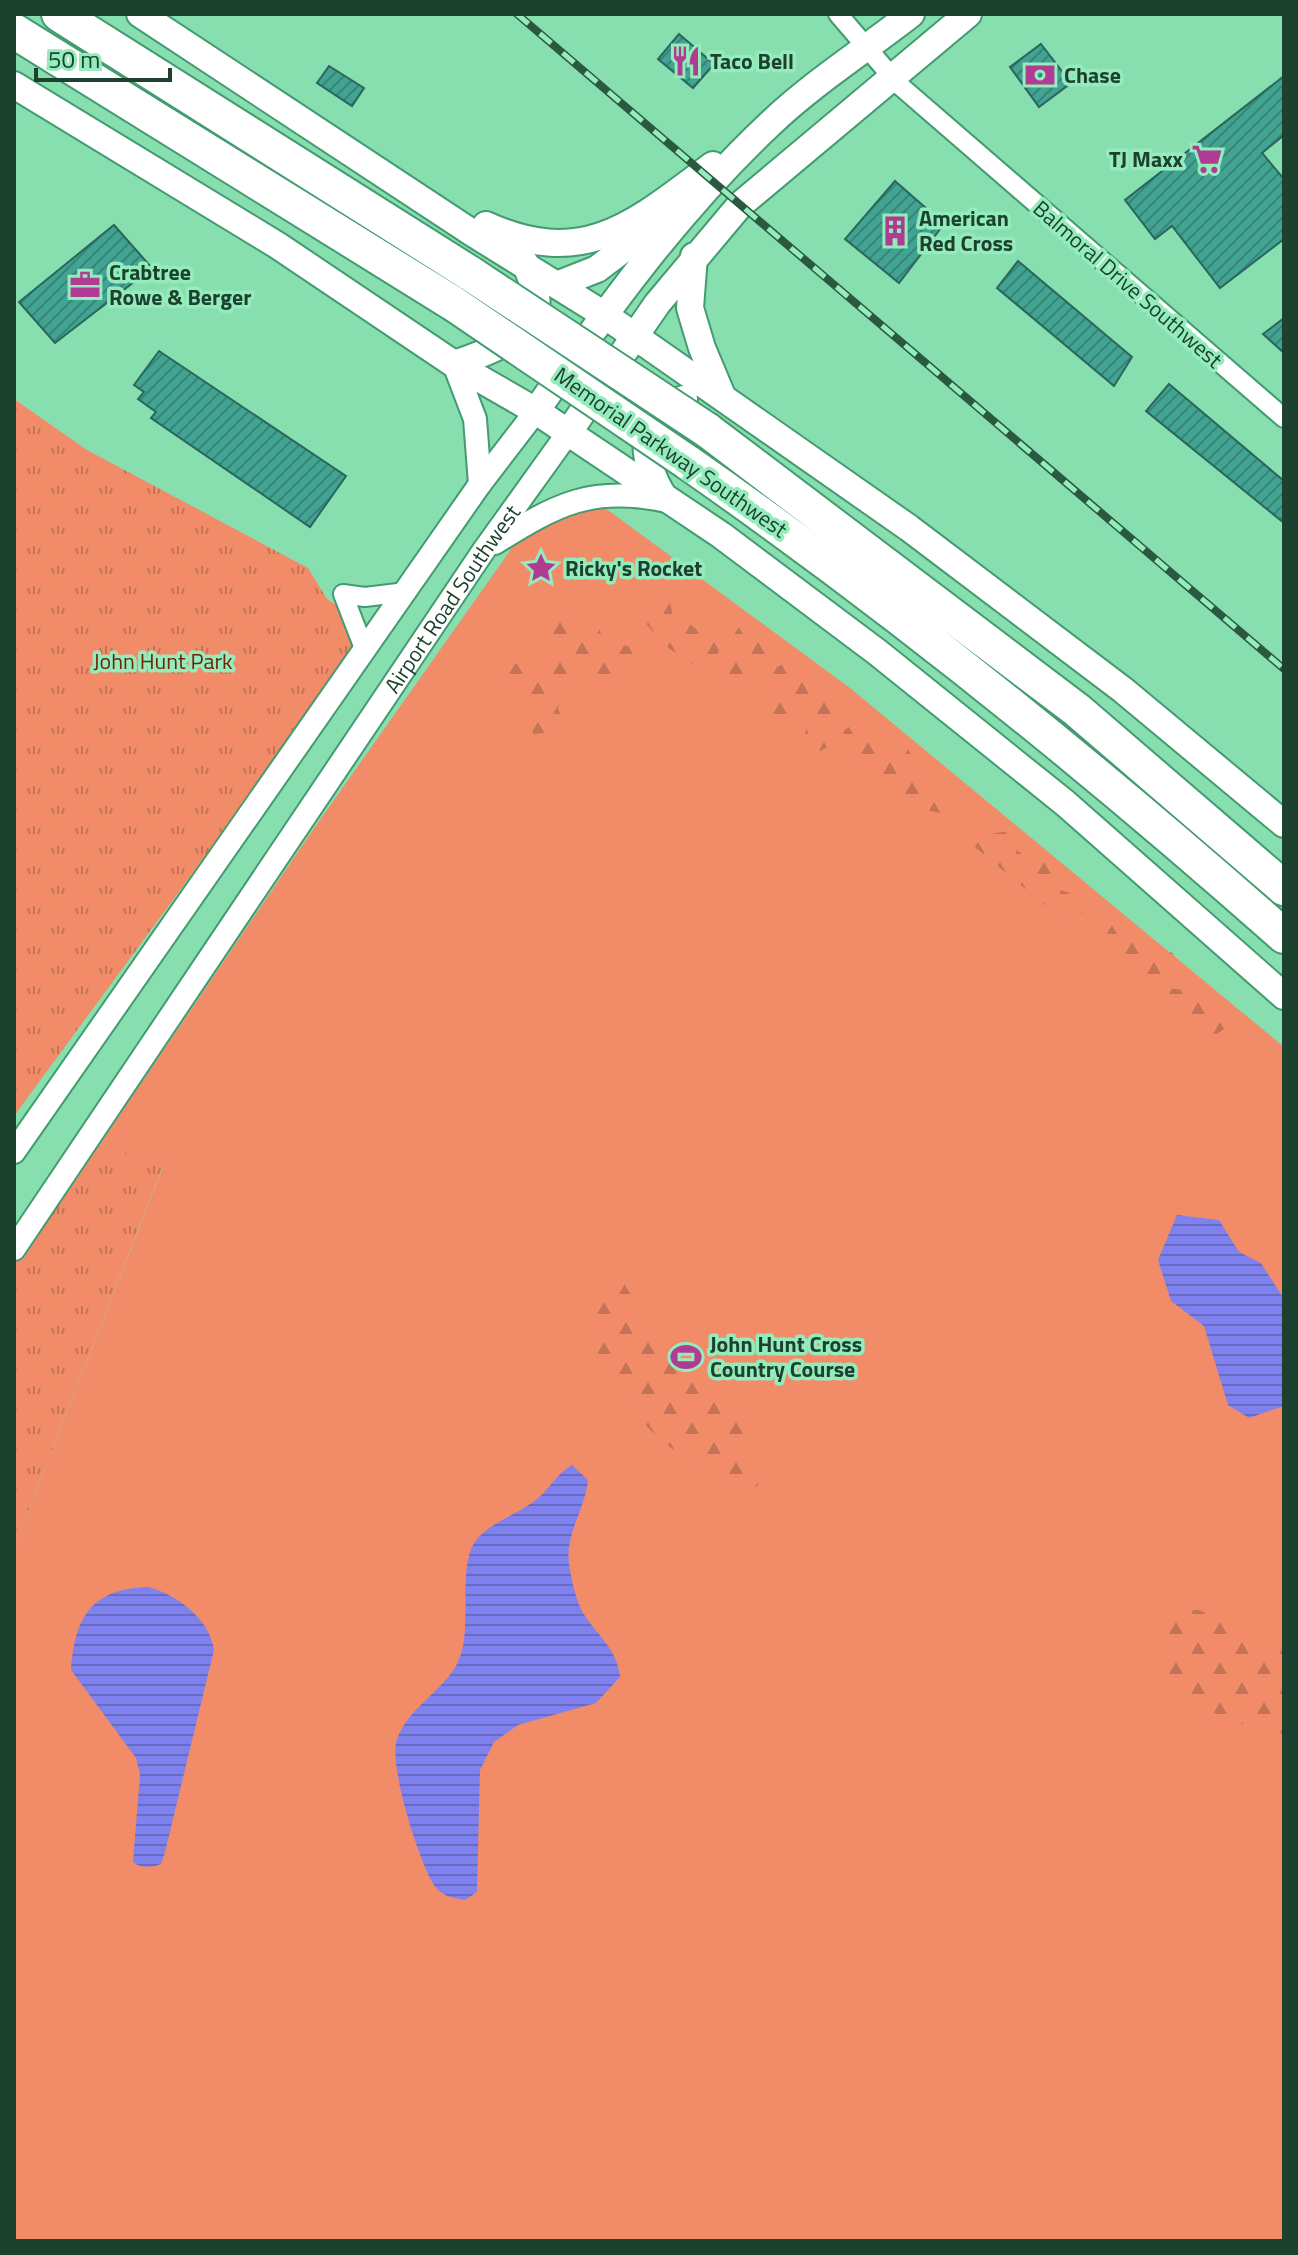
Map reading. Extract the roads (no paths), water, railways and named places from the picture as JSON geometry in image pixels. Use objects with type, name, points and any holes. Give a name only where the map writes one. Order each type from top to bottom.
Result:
[{"type":"highway","name":"Memorial Parkway Southwest","points":[[59,14],[471,274],[707,430],[1077,710],[1284,888]]},
{"type":"highway","name":"Memorial Parkway Southwest","points":[[14,31],[454,304],[687,462],[923,635],[1131,802],[1284,936]]},
{"type":"main road","points":[[140,14],[399,185],[559,284],[909,528],[1064,644],[1284,824]]},
{"type":"main road","name":"Airport Road Southwest","points":[[536,411],[603,314],[712,182],[773,121],[911,14]]},
{"type":"main road","name":"Airport Road Southwest","points":[[568,433],[633,335],[694,256],[740,205],[968,14]]},
{"type":"main road","points":[[14,85],[277,245],[454,364],[536,411],[721,535],[877,652],[1054,794],[1284,996]]},
{"type":"main road","points":[[399,185],[509,236],[538,244],[583,242],[651,211],[773,121]]},
{"type":"main road","points":[[559,284],[597,269],[712,182]]},
{"type":"main road","points":[[694,256],[690,308],[723,398]]},
{"type":"main road","points":[[454,364],[486,353],[523,330],[536,306],[534,287],[525,263]]},
{"type":"main road","points":[[667,501],[645,460],[644,443],[652,425],[664,409],[678,401],[700,396],[723,398]]},
{"type":"street","name":"Balmoral Drive Southwest","points":[[838,14],[892,78],[1284,418]]},
{"type":"street","points":[[454,364],[475,419],[480,484]]},
{"type":"street","name":"Airport Road Southwest","points":[[14,1152],[480,484],[536,411]]},
{"type":"street","name":"Airport Road Southwest","points":[[17,1243],[484,550],[568,433]]},
{"type":"street","points":[[484,550],[557,505],[592,495],[631,493],[667,501]]},
{"type":"street","name":"Airport Road Southwest","points":[[365,651],[343,594],[365,597],[406,592]]},
{"type":"railway","points":[[517,14],[1284,669]]},
{"type":"place","name":"Taco Bell","points":[[686,61]]},
{"type":"place","name":"Chase","points":[[1040,75]]},
{"type":"place","name":"TJ Maxx","points":[[1207,159]]},
{"type":"place","name":"American Red Cross","points":[[895,231]]},
{"type":"place","name":"Crabtree Rowe & Berger","points":[[85,285]]},
{"type":"place","name":"Ricky's Rocket","points":[[541,568]]},
{"type":"place","name":"John Hunt Cross Country Course","points":[[686,1357]]},
{"type":"park label","name":"John Hunt Park","points":[[163,661]]}]
